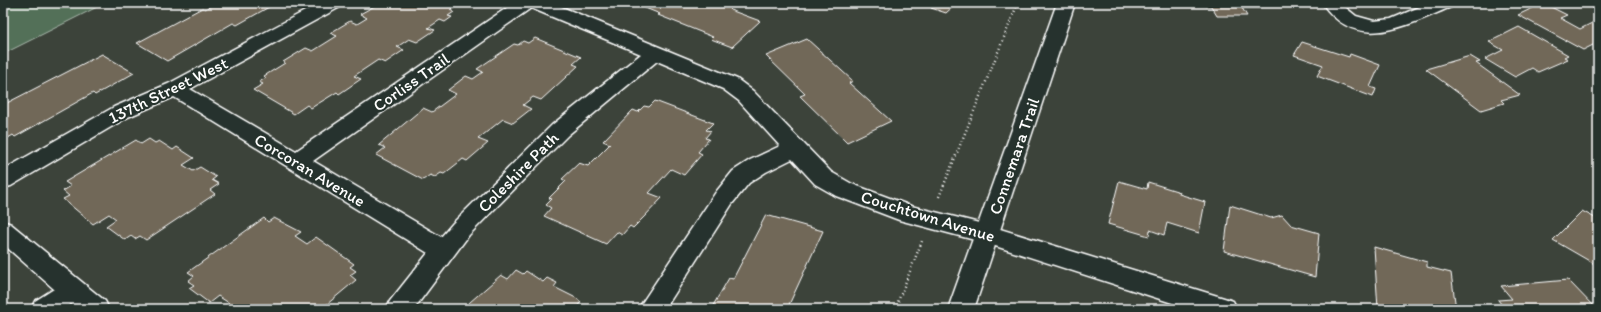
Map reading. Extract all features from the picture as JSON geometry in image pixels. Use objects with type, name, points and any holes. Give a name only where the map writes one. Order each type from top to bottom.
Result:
[{"type":"street","name":"137th Street West","points":[[3,180],[121,112],[175,89],[334,3]]},
{"type":"street","name":"Corliss Trail","points":[[296,162],[526,3]]},
{"type":"street","name":"Couchtown Avenue","points":[[536,3],[730,84],[746,96],[823,178],[844,190],[908,214],[987,234],[1224,309]]},
{"type":"street","name":"Connemara Trail","points":[[961,309],[1066,3]]},
{"type":"street","points":[[1331,3],[1343,17],[1355,22],[1382,27],[1392,25],[1444,3]]},
{"type":"street","name":"Coleshire Path","points":[[399,309],[461,229],[560,130],[655,53]]},
{"type":"street","name":"Corcoran Avenue","points":[[175,89],[445,251]]},
{"type":"street","points":[[651,309],[724,198],[741,177],[758,166],[795,148]]},
{"type":"street","points":[[3,230],[96,309]]},
{"type":"street","points":[[44,309],[72,290]]},
{"type":"path","points":[[3,9],[13,3]]},
{"type":"path","points":[[895,309],[1018,3]]},
{"type":"green space","points":[[3,3],[105,3],[3,54]]},
{"type":"building","points":[[216,3],[276,3],[237,25],[233,23],[167,61],[137,43],[202,8],[205,9]]},
{"type":"building","points":[[380,3],[450,3],[457,6],[450,10],[454,12],[448,16],[452,17],[445,22],[440,20],[428,28],[435,30],[417,42],[409,39],[397,47],[404,50],[385,63],[378,60],[354,76],[361,79],[339,94],[337,92],[311,108],[307,105],[294,114],[253,90],[263,84],[259,82],[266,78],[264,76],[285,63],[283,62],[306,48],[313,51],[337,36],[330,33],[350,21],[357,24],[367,18],[360,14]]},
{"type":"building","points":[[633,3],[719,3],[732,8],[730,10],[760,21],[732,47],[711,39],[713,37],[658,15],[660,14]]},
{"type":"building","points":[[923,3],[957,3],[946,13],[931,8],[932,6]]},
{"type":"building","points":[[1204,3],[1257,3],[1260,8],[1242,8],[1247,16],[1217,16],[1211,6],[1206,6]]},
{"type":"building","points":[[1543,3],[1567,15],[1560,18],[1580,29],[1598,20],[1598,45],[1595,44],[1583,50],[1518,15]]},
{"type":"building","points":[[1519,27],[1568,55],[1564,57],[1568,59],[1538,72],[1532,68],[1515,77],[1485,59],[1503,50],[1489,42]]},
{"type":"building","points":[[535,38],[581,57],[573,64],[578,66],[541,100],[533,97],[523,105],[531,109],[513,123],[503,119],[478,139],[488,143],[467,161],[463,159],[444,174],[441,173],[435,177],[430,175],[423,180],[376,155],[385,148],[379,145],[423,108],[432,112],[456,94],[448,90],[466,76],[473,79],[483,72],[477,69],[514,44],[518,45],[523,41],[528,43]]},
{"type":"building","points":[[807,39],[853,81],[849,83],[891,121],[847,142],[800,96],[805,94],[766,56]]},
{"type":"building","points":[[1302,42],[1349,57],[1350,54],[1380,65],[1370,87],[1376,89],[1373,97],[1317,76],[1323,65],[1294,55]]},
{"type":"building","points":[[102,54],[134,73],[95,95],[93,93],[15,137],[13,135],[3,141],[3,105]]},
{"type":"building","points":[[1470,56],[1480,62],[1476,63],[1520,95],[1501,100],[1504,103],[1481,110],[1426,69]]},
{"type":"building","points":[[655,101],[713,123],[706,130],[711,131],[705,138],[709,139],[698,152],[702,154],[684,175],[671,169],[649,193],[662,198],[644,217],[633,228],[630,226],[622,235],[617,232],[606,244],[544,216],[551,208],[546,205],[552,199],[549,198],[566,181],[562,179],[579,163],[588,166],[610,144],[603,141],[633,110],[638,112],[644,106],[649,107]]},
{"type":"building","points":[[149,139],[155,143],[159,141],[173,150],[177,147],[194,158],[183,165],[193,171],[200,167],[216,177],[212,180],[219,184],[210,190],[215,194],[146,240],[140,236],[135,239],[131,236],[125,240],[106,226],[116,219],[109,214],[93,224],[63,199],[69,196],[63,191],[71,186],[65,182],[136,140],[141,144]]},
{"type":"building","points":[[1119,181],[1147,189],[1148,182],[1205,202],[1199,233],[1167,223],[1164,235],[1150,230],[1149,236],[1108,224]]},
{"type":"building","points":[[1230,205],[1271,218],[1282,215],[1291,225],[1319,233],[1315,277],[1224,251]]},
{"type":"building","points":[[1582,211],[1597,219],[1598,218],[1598,266],[1553,240]]},
{"type":"building","points":[[766,215],[823,231],[787,309],[711,309],[729,278],[733,279]]},
{"type":"building","points":[[264,218],[268,222],[274,218],[301,232],[295,236],[307,244],[316,237],[354,264],[350,267],[356,271],[350,275],[356,280],[326,305],[331,308],[330,309],[221,309],[229,303],[218,296],[209,303],[189,288],[194,285],[188,281],[194,276],[188,272]]},
{"type":"building","points":[[1374,247],[1427,262],[1427,267],[1451,273],[1456,309],[1378,309]]},
{"type":"building","points":[[516,270],[523,274],[526,271],[543,282],[547,278],[557,283],[554,287],[581,302],[575,309],[462,309],[501,275],[508,279]]},
{"type":"building","points":[[1568,280],[1596,309],[1505,309],[1498,300],[1512,299],[1501,286]]}]
